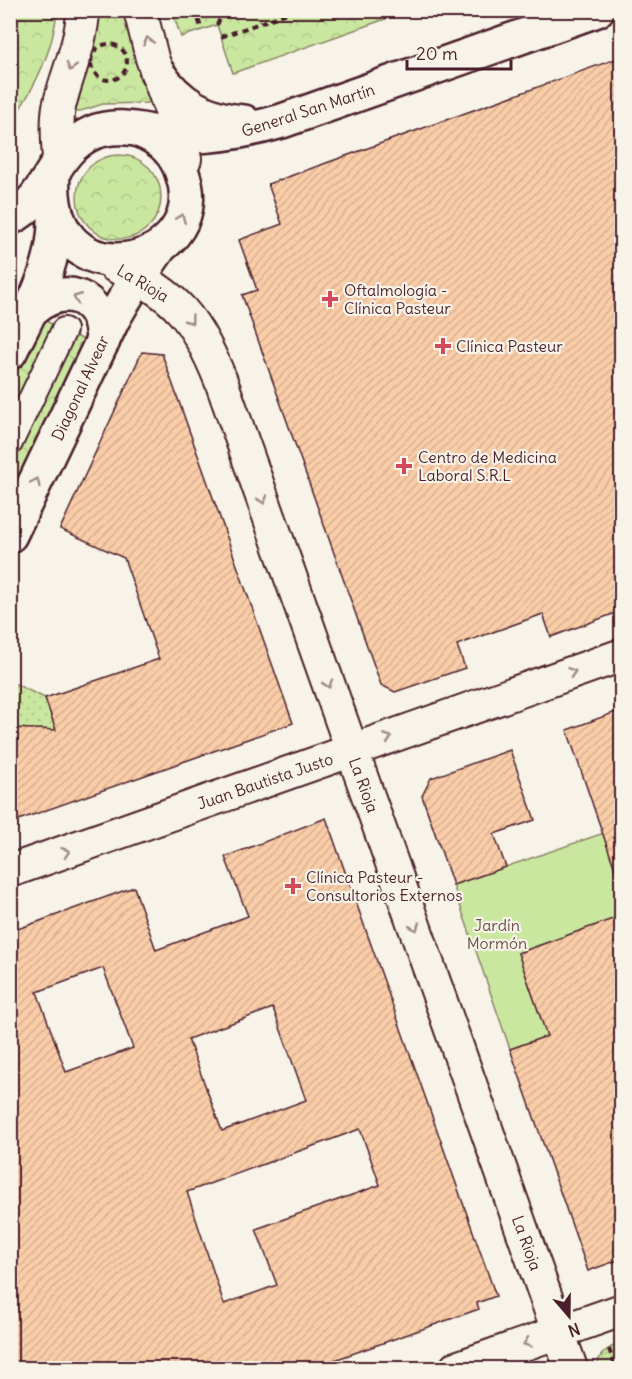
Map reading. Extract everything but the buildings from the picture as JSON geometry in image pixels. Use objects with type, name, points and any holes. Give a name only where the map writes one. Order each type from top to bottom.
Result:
[{"type":"main road","name":"General San Martín","points":[[10,218],[33,202],[69,148],[94,132],[113,128],[180,136],[217,136],[240,132],[282,121],[597,10]]},
{"type":"main road","points":[[157,72],[180,99],[212,118],[242,122],[282,121]]},
{"type":"main road","name":"Diagonal Alvear","points":[[10,535],[113,319],[139,277],[160,247],[173,234],[182,218],[186,200],[185,182],[178,163],[167,147],[151,135],[133,129]]},
{"type":"main road","name":"Diagonal Alvear","points":[[10,352],[50,266],[55,238],[52,194],[56,167]]},
{"type":"main road","name":"Diagonal Alvear","points":[[55,213],[68,238],[90,254],[107,260],[126,261],[144,256],[160,247]]},
{"type":"main road","points":[[29,312],[38,303],[57,295],[76,296],[86,301],[94,309],[103,329],[103,341]]},
{"type":"street","points":[[56,167],[59,108],[84,10]]},
{"type":"street","points":[[140,10],[157,72],[184,150],[185,182]]},
{"type":"street","name":"La Rioja","points":[[90,254],[139,277],[177,304],[198,331],[210,355],[571,1368]]},
{"type":"street","points":[[10,442],[64,330]]},
{"type":"street","name":"Juan Bautista Justo","points":[[10,871],[621,655]]},
{"type":"street","points":[[456,1368],[621,1310]]},
{"type":"path","points":[[195,10],[202,30]]},
{"type":"path","points":[[217,25],[224,10]]},
{"type":"path","points":[[221,37],[296,10]]},
{"type":"path","points":[[608,1348],[616,1368]]},
{"type":"green space","points":[[11,10],[57,11],[52,41],[42,69],[11,122]]},
{"type":"green space","points":[[172,10],[408,11],[233,73],[217,25],[181,37]]},
{"type":"green space","points":[[91,11],[132,11],[150,103],[103,104],[71,114]]},
{"type":"green space","points":[[111,155],[127,155],[143,162],[154,173],[161,189],[158,213],[149,227],[127,239],[111,239],[95,232],[84,221],[77,205],[77,189],[84,173],[95,162]]},
{"type":"green space","points":[[42,319],[86,341],[10,501],[10,384]]},
{"type":"green space","points":[[11,682],[45,698],[56,730],[11,728]]},
{"type":"green space","name":"Jardín Mormón","points":[[621,827],[621,916],[518,953],[547,1036],[510,1049],[453,885]]},
{"type":"green space","points":[[621,1343],[621,1368],[597,1368],[599,1358],[604,1352]]},
{"type":"place","name":"Oftalmología - Clínica Pasteur","points":[[330,299]]},
{"type":"place","name":"Clínica Pasteur","points":[[443,346]]},
{"type":"place","name":"Centro de Medicina Laboral S.R.L","points":[[404,466]]},
{"type":"place","name":"Clínica Pasteur - Consultorios Externos","points":[[293,886]]}]
